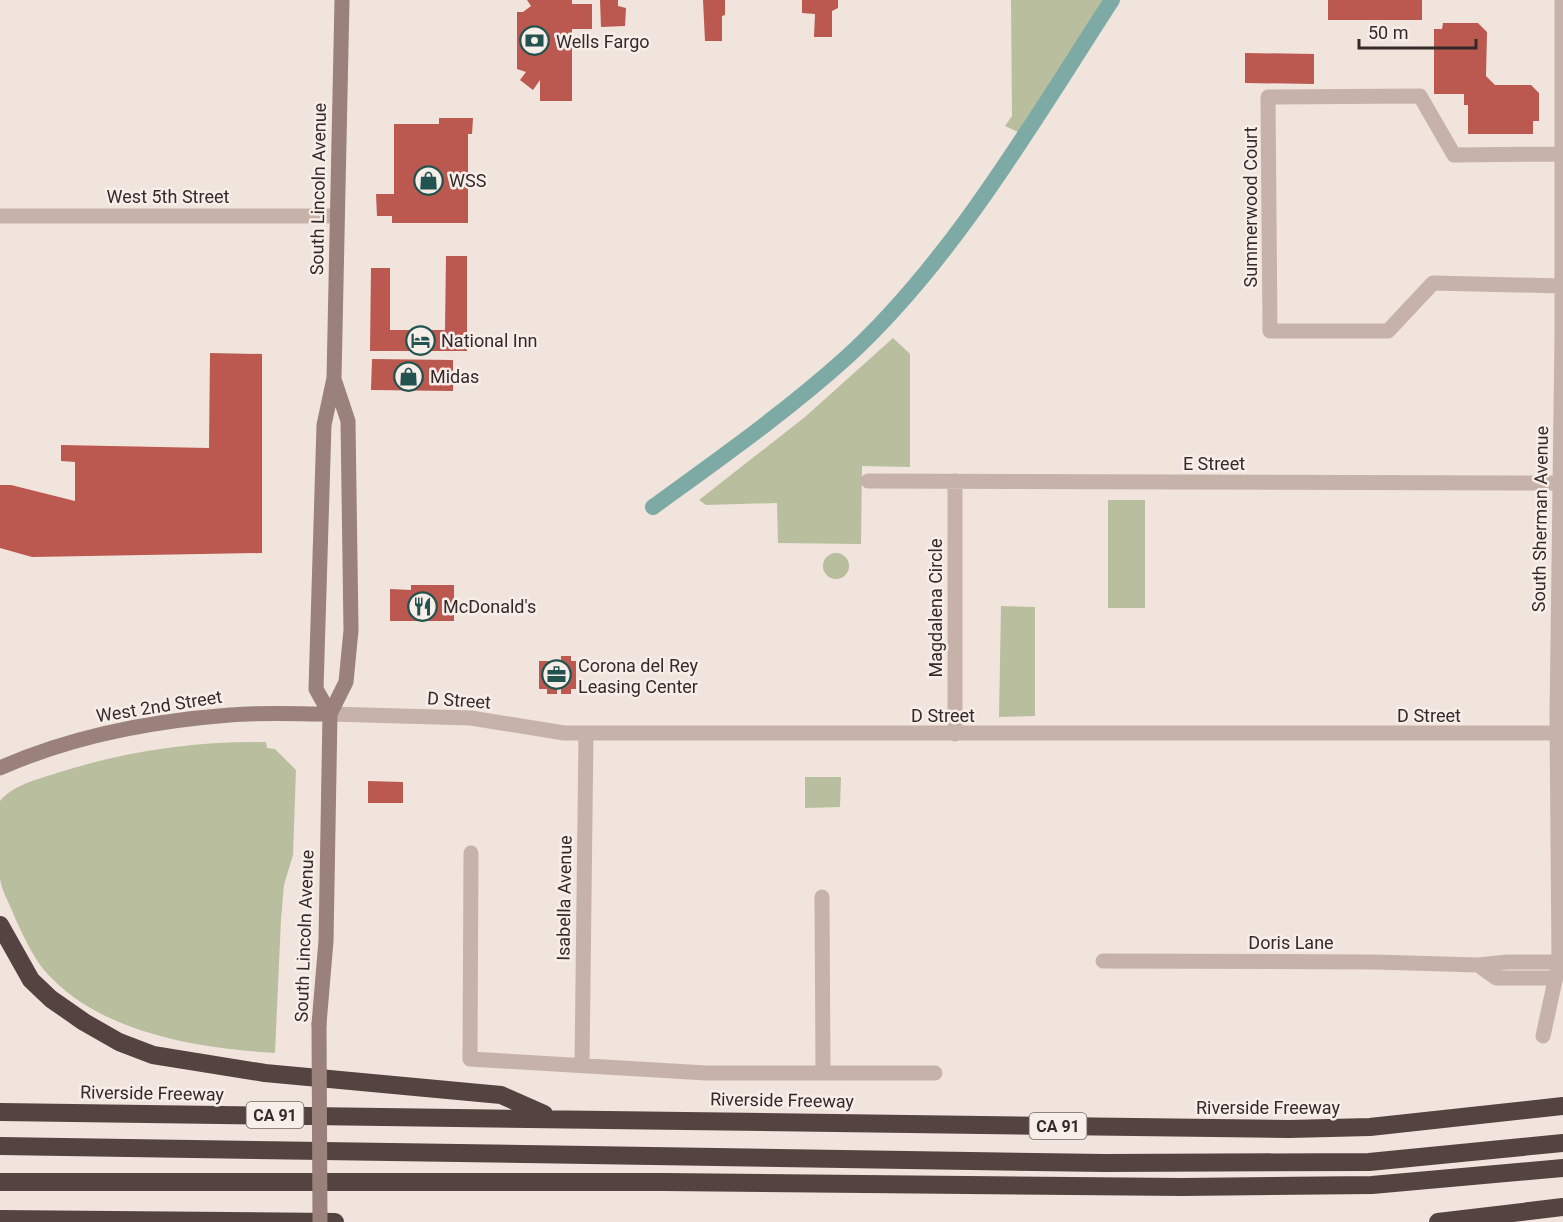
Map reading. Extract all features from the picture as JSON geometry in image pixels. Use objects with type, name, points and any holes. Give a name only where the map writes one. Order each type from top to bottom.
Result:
[{"type":"highway","points":[[0,925],[17,960],[31,980],[51,999],[110,1037],[153,1055],[265,1073],[501,1095],[551,1117]]},
{"type":"highway","name":"Riverside Freeway","points":[[0,1112],[551,1117],[1289,1129],[1370,1127],[1563,1106]]},
{"type":"highway","points":[[0,1146],[1117,1163],[1369,1162],[1563,1143]]},
{"type":"highway","points":[[0,1182],[652,1182],[1182,1187],[1372,1185],[1563,1167]]},
{"type":"highway","points":[[1438,1222],[1563,1207]]},
{"type":"highway","points":[[1532,1222],[1563,1215]]},
{"type":"highway","points":[[0,1219],[335,1222]]},
{"type":"main road","name":"South Lincoln Avenue","points":[[330,714],[316,689],[324,425],[334,378],[342,0]]},
{"type":"main road","name":"South Lincoln Avenue","points":[[320,1222],[319,1024],[326,941],[330,714],[346,682],[351,630],[348,422],[334,378]]},
{"type":"main road","name":"West 2nd Street","points":[[0,768],[63,743],[98,734],[230,714],[330,714]]},
{"type":"street","name":"South Sherman Avenue","points":[[1543,1036],[1559,962],[1561,844],[1557,733],[1562,452],[1562,0]]},
{"type":"street","name":"Summerwood Court","points":[[1562,154],[1454,155],[1420,96],[1268,97],[1270,331],[1388,330],[1433,283],[1562,286]]},
{"type":"street","name":"West 5th Street","points":[[0,216],[336,216]]},
{"type":"street","name":"E Street","points":[[868,481],[1560,483]]},
{"type":"street","name":"Magdalena Circle","points":[[955,481],[955,734]]},
{"type":"street","name":"D Street","points":[[330,714],[471,718],[564,733],[1557,733]]},
{"type":"street","name":"Isabella Avenue","points":[[582,1064],[586,733]]},
{"type":"street","points":[[471,853],[470,1059],[706,1073],[936,1073]]},
{"type":"street","points":[[822,897],[823,1072]]},
{"type":"street","name":"Doris Lane","points":[[1103,961],[1375,962],[1478,966],[1508,962],[1559,962]]},
{"type":"street","name":"Doris Lane","points":[[1478,966],[1496,978],[1556,978]]},
{"type":"green space","points":[[1011,0],[1107,0],[1018,132],[1005,126],[1012,116]]},
{"type":"green space","points":[[893,338],[910,354],[910,467],[862,466],[861,544],[778,543],[777,503],[706,505],[699,500],[805,417]]},
{"type":"green space","points":[[1108,500],[1145,500],[1145,608],[1108,608]]},
{"type":"green space","points":[[836,553],[845,557],[849,566],[845,575],[836,579],[827,575],[823,566],[827,557]]},
{"type":"green space","points":[[1001,606],[1035,607],[1035,716],[999,717]]},
{"type":"green space","points":[[266,742],[267,748],[275,749],[296,770],[293,855],[284,885],[281,919],[275,1053],[214,1047],[150,1033],[120,1023],[92,1009],[66,991],[44,970],[36,958],[21,931],[3,889],[0,879],[0,801],[5,795],[26,783],[83,765],[134,753],[213,743]]},
{"type":"green space","points":[[805,777],[841,777],[840,807],[805,808]]},
{"type":"building","points":[[527,0],[572,0],[572,4],[592,4],[592,29],[572,29],[572,101],[540,101],[540,80],[533,90],[520,80],[526,72],[517,69],[517,12],[523,12],[531,6]]},
{"type":"building","points":[[600,0],[618,0],[618,6],[626,8],[625,26],[601,27]]},
{"type":"building","points":[[703,0],[725,0],[725,15],[722,16],[722,41],[705,41]]},
{"type":"building","points":[[802,0],[838,0],[838,8],[832,11],[832,37],[814,37],[815,14],[802,13]]},
{"type":"building","points":[[1328,0],[1422,0],[1422,20],[1328,20]]},
{"type":"building","points":[[1443,23],[1478,23],[1487,32],[1486,76],[1495,85],[1531,85],[1539,93],[1539,121],[1533,121],[1533,134],[1468,134],[1468,105],[1464,105],[1464,94],[1434,94],[1434,29],[1442,29]]},
{"type":"building","points":[[1245,53],[1314,54],[1314,84],[1245,83]]},
{"type":"building","points":[[439,118],[473,118],[472,134],[468,134],[468,223],[392,223],[392,216],[377,216],[376,194],[394,194],[394,124],[439,124]]},
{"type":"building","points":[[446,256],[467,256],[467,351],[370,351],[371,268],[390,268],[390,330],[445,330]]},
{"type":"building","points":[[210,353],[262,354],[262,553],[32,557],[0,548],[0,485],[11,485],[75,501],[75,462],[61,461],[61,445],[209,448]]},
{"type":"building","points":[[372,359],[453,360],[453,391],[371,390]]},
{"type":"building","name":"McDonald's","points":[[411,585],[454,585],[454,621],[390,621],[390,589],[411,590]]},
{"type":"building","name":"Corona del Rey Leasing Center","points":[[561,656],[571,656],[571,661],[576,661],[576,689],[571,689],[571,694],[561,694],[561,689],[557,689],[557,694],[547,694],[547,689],[539,689],[539,661],[561,661]]},
{"type":"building","points":[[368,781],[403,782],[403,803],[368,803]]},
{"type":"waterway","points":[[653,507],[800,397],[847,357],[886,319],[957,233],[990,187],[1112,0]]},
{"type":"place","name":"Wells Fargo","points":[[535,41]]},
{"type":"place","name":"WSS","points":[[428,180]]},
{"type":"place","name":"National Inn","points":[[420,340]]},
{"type":"place","name":"Midas","points":[[409,376]]},
{"type":"place","name":"McDonald's","points":[[422,606]]},
{"type":"place","name":"Corona del Rey Leasing Center","points":[[557,675]]}]
